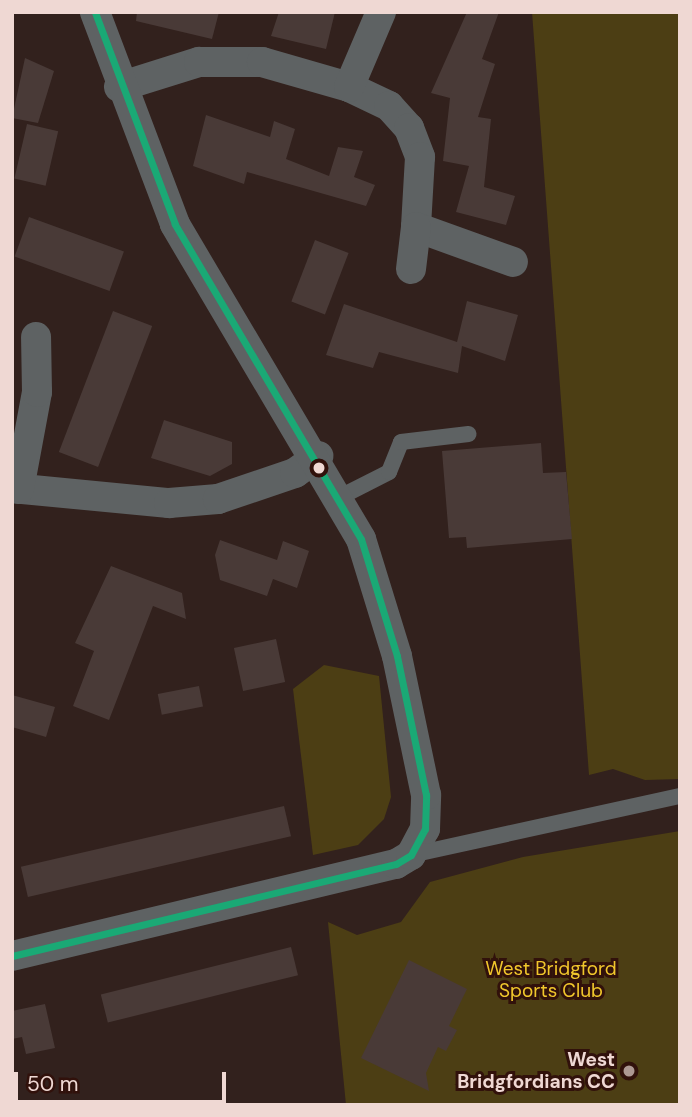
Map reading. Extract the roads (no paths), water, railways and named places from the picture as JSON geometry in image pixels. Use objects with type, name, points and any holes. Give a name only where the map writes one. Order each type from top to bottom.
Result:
[{"type":"street","points":[[12,956],[396,864],[411,855],[425,829],[426,795],[378,587],[340,497],[318,456],[175,224],[120,87],[95,12]]},
{"type":"street","points":[[349,87],[381,12]]},
{"type":"street","points":[[120,87],[199,62],[262,62],[349,87],[389,106],[409,128],[420,158],[411,269]]},
{"type":"street","points":[[416,227],[513,262]]},
{"type":"street","points":[[36,337],[37,392],[16,488],[169,503],[218,499],[295,472],[318,456]]},
{"type":"lane","points":[[340,497],[389,472],[401,442],[469,434]]},
{"type":"lane","points":[[411,855],[680,796]]},
{"type":"place","name":"West Bridgfordians CC","points":[[629,1071]]},
{"type":"park label","name":"West Bridgford Sports Club","points":[[551,980]]}]
